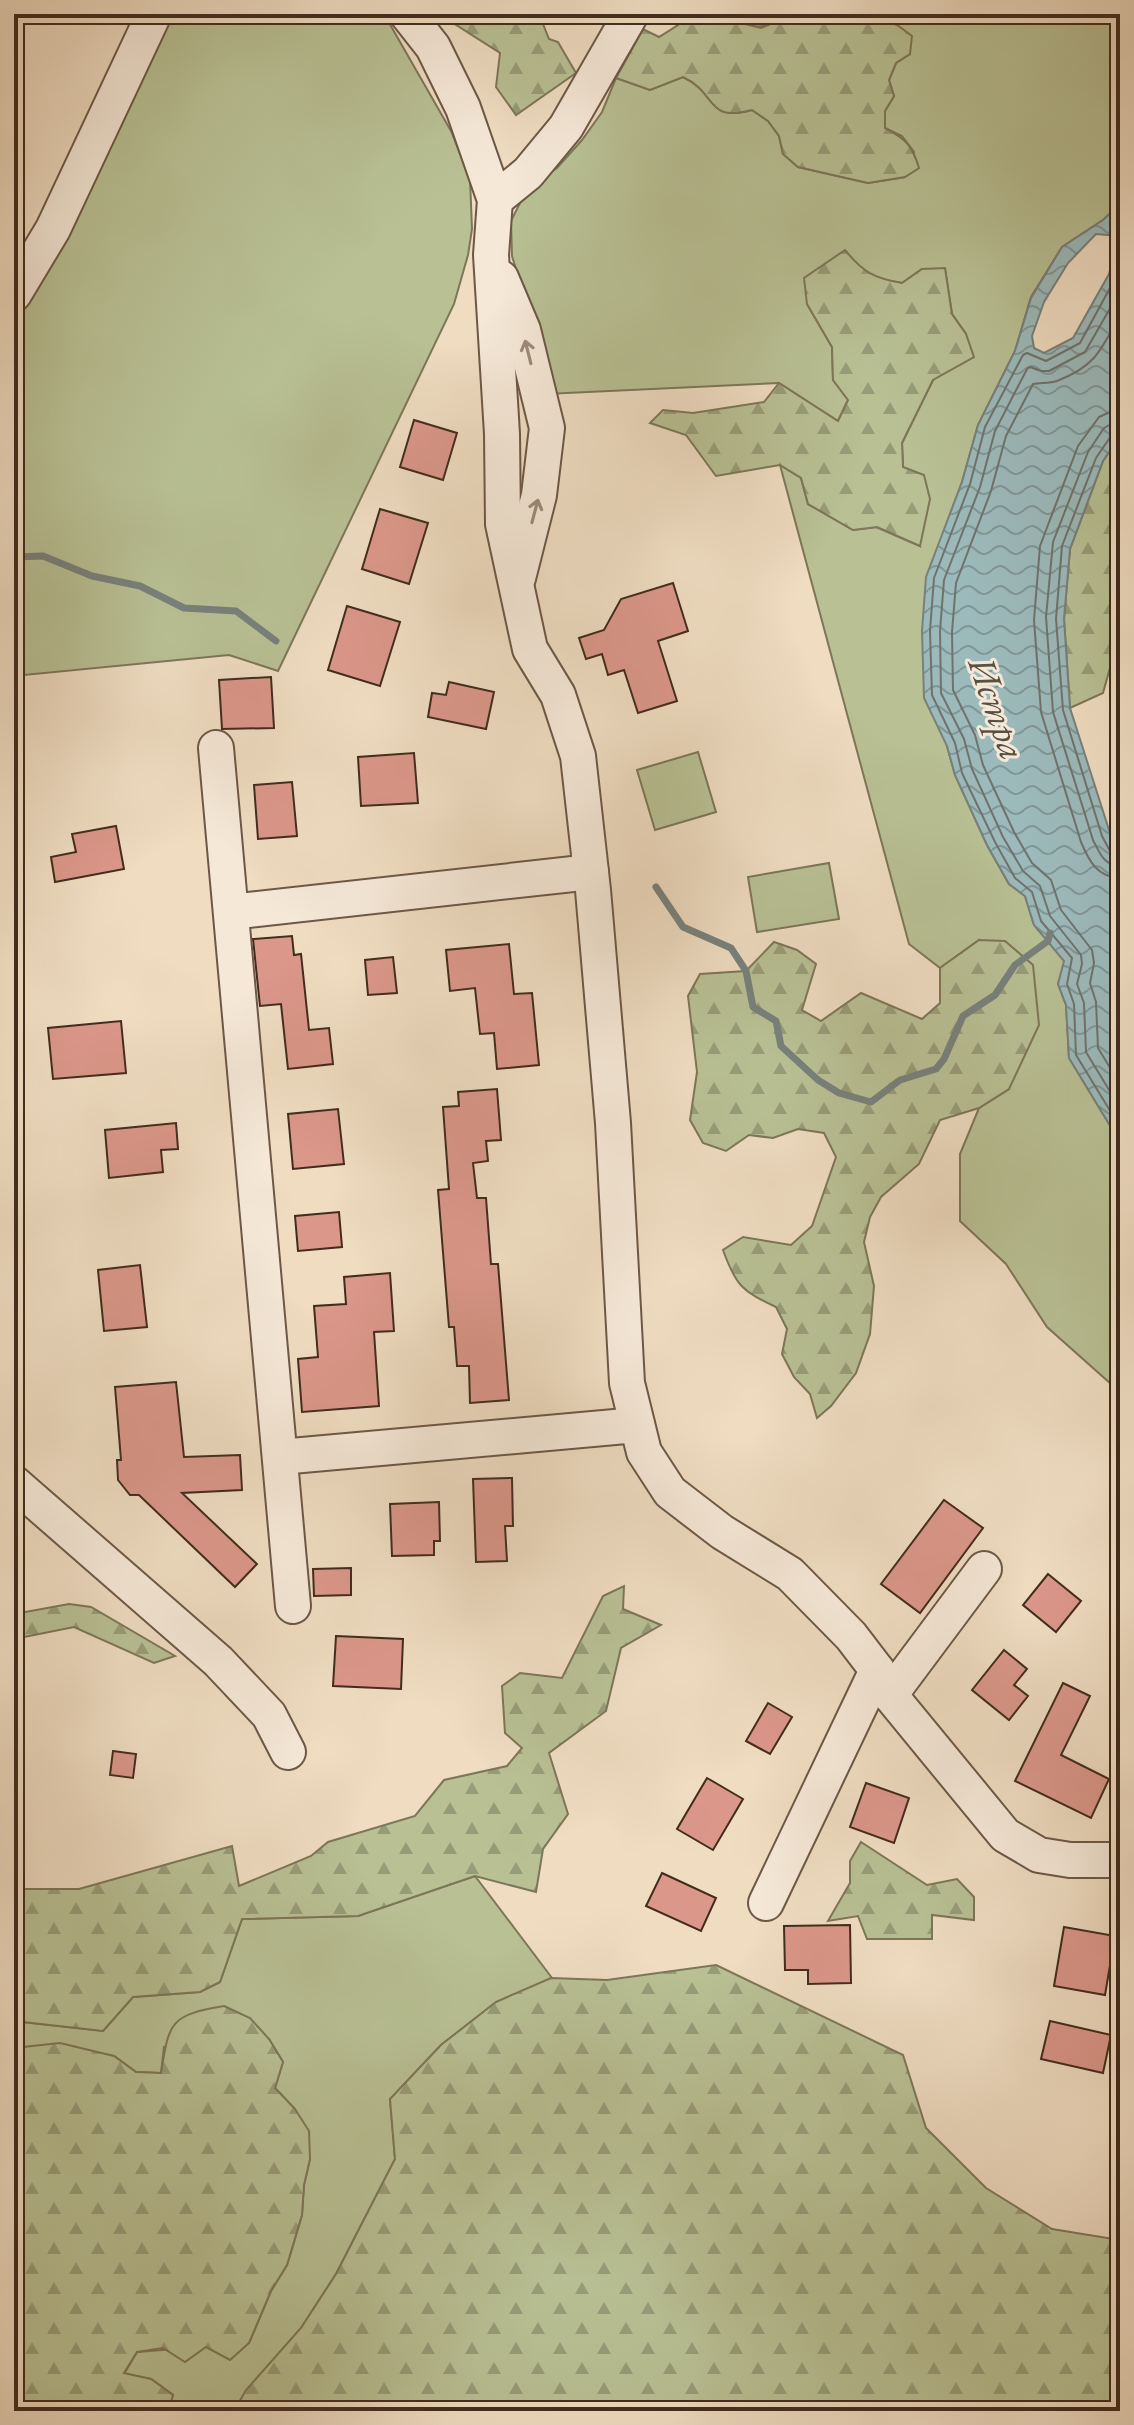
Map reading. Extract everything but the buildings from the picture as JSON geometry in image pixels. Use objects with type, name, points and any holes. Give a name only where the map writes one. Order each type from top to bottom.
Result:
[{"type":"street","points":[[14,294],[53,229],[154,14]]},
{"type":"street","points":[[407,14],[433,47],[463,108],[495,200],[491,255],[502,434],[503,524],[530,649],[558,695],[578,756],[613,1123],[627,1383],[644,1452],[670,1492],[722,1532],[790,1574],[851,1636],[1005,1835],[1039,1855],[1070,1860],[1120,1860]]},
{"type":"street","points":[[495,200],[528,173],[566,127],[631,14]]},
{"type":"street","points":[[216,748],[293,1606]]},
{"type":"street","points":[[231,912],[591,872]]},
{"type":"street","points":[[280,1457],[637,1425]]},
{"type":"street","points":[[14,1483],[218,1661],[269,1715],[288,1752]]},
{"type":"street","points":[[766,1903],[884,1682],[984,1569]]},
{"type":"green space","points":[[172,14],[384,14],[451,131],[470,179],[472,229],[468,255],[454,304],[278,671],[229,655],[14,676],[14,321],[65,237]]},
{"type":"green space","points":[[439,14],[539,14],[549,39],[558,42],[576,73],[516,115],[496,87],[500,53]]},
{"type":"green space","points":[[681,14],[729,14],[745,24],[761,28],[794,14],[829,23],[844,14],[880,14],[881,19],[897,25],[912,36],[910,54],[896,63],[889,80],[894,96],[885,111],[885,128],[907,144],[919,168],[905,177],[868,183],[798,167],[783,154],[779,136],[768,121],[752,110],[726,113],[683,77],[650,90],[616,78],[643,29],[659,37],[678,25]]},
{"type":"green space","points":[[729,14],[794,14],[768,25],[753,26]]},
{"type":"green space","points":[[794,14],[844,14],[830,21],[819,22]]},
{"type":"green space","points":[[880,14],[1120,14],[1120,204],[1103,220],[1062,247],[1031,297],[1015,351],[978,425],[962,482],[927,577],[947,746],[955,775],[987,845],[1009,884],[1025,896],[1034,925],[1065,961],[1058,984],[1066,1005],[1069,1058],[1120,1142],[1120,1392],[1047,1327],[1006,1264],[960,1221],[960,1154],[979,1108],[1009,1089],[979,940],[940,968],[909,944],[780,465],[801,478],[808,504],[853,530],[876,527],[920,546],[903,467],[902,443],[933,380],[966,334],[952,314],[945,269],[922,269],[902,283],[879,279],[860,268],[807,304],[832,347],[833,380],[848,400],[838,421],[779,383],[546,394],[538,321],[522,289],[512,256],[511,221],[528,187],[557,168],[582,140],[602,112],[616,78],[650,90],[683,77],[694,83],[720,109],[738,113],[752,110],[768,121],[779,136],[783,154],[798,167],[868,183],[905,177],[914,152],[902,136],[885,128],[885,111],[894,96],[889,80],[896,63],[910,54],[898,25],[881,19]]},
{"type":"green space","points":[[845,250],[869,273],[902,283],[922,269],[945,268],[952,314],[966,334],[974,357],[933,380],[902,443],[903,467],[924,475],[930,499],[920,546],[877,527],[853,530],[808,504],[801,478],[780,465],[716,476],[686,435],[650,423],[663,410],[693,413],[764,402],[779,383],[838,421],[848,400],[833,380],[832,347],[807,304],[804,278]]},
{"type":"green space","points":[[1120,436],[1120,632],[1103,693],[1070,708],[1064,619],[1070,549],[1103,461]]},
{"type":"green space","points":[[698,752],[716,812],[655,830],[637,770]]},
{"type":"green space","points":[[829,863],[839,919],[757,932],[748,877]]},
{"type":"green space","points":[[979,940],[1005,941],[1033,965],[1039,1025],[1009,1089],[979,1108],[940,1120],[919,1164],[881,1197],[870,1217],[864,1242],[874,1286],[870,1334],[856,1373],[831,1406],[817,1418],[810,1394],[794,1377],[782,1354],[787,1329],[776,1307],[742,1286],[723,1250],[743,1237],[791,1245],[812,1226],[836,1157],[824,1133],[798,1129],[773,1138],[749,1135],[726,1151],[703,1143],[690,1120],[697,1072],[688,996],[700,974],[746,971],[774,942],[797,950],[816,964],[802,1010],[821,1021],[861,993],[922,1019],[940,1003],[940,968]]},
{"type":"green space","points":[[624,1586],[623,1609],[661,1625],[621,1648],[606,1711],[549,1753],[568,1814],[543,1849],[536,1892],[475,1876],[358,1916],[242,1919],[220,1982],[200,1992],[133,1997],[103,2031],[14,2021],[14,1889],[79,1889],[232,1846],[239,1886],[311,1856],[328,1842],[415,1816],[444,1780],[507,1766],[522,1748],[505,1733],[502,1686],[520,1673],[562,1678],[603,1596]]},
{"type":"green space","points":[[69,1604],[91,1607],[175,1656],[154,1663],[74,1627],[14,1639],[14,1614]]},
{"type":"green space","points":[[861,1842],[927,1885],[957,1879],[974,1897],[974,1920],[932,1915],[932,1939],[867,1939],[858,1916],[828,1921],[850,1883],[850,1861]]},
{"type":"green space","points":[[475,1876],[552,1978],[496,2002],[441,2045],[390,2099],[395,2159],[336,2274],[301,2328],[247,2390],[234,2411],[168,2411],[173,2395],[151,2379],[124,2374],[137,2352],[249,2343],[271,2291],[287,2265],[302,2215],[310,2159],[295,2109],[275,2088],[283,2062],[269,2039],[164,2047],[161,2073],[136,2072],[114,2056],[34,2047],[14,2048],[14,2021],[103,2031],[133,1997],[200,1992],[220,1982],[242,1919],[358,1916]]},
{"type":"green space","points":[[716,1965],[903,2055],[926,2128],[986,2188],[1052,2229],[1120,2240],[1120,2411],[234,2411],[246,2390],[301,2328],[336,2274],[395,2159],[390,2099],[441,2045],[496,2002],[551,1978],[607,1980]]},
{"type":"green space","points":[[224,2006],[250,2018],[269,2039],[283,2062],[275,2088],[295,2109],[309,2131],[310,2159],[302,2215],[287,2265],[271,2291],[249,2343],[230,2360],[206,2347],[185,2362],[163,2348],[137,2352],[124,2373],[151,2379],[173,2395],[168,2411],[14,2411],[14,2048],[60,2043],[114,2056],[136,2072],[161,2073],[167,2042],[175,2024],[192,2013]]},
{"type":"water","name":"Истра","points":[[1120,204],[1120,436],[1103,461],[1070,549],[1064,619],[1070,708],[1120,855],[1120,1142],[1069,1058],[1066,1005],[1058,984],[1064,961],[1034,925],[1025,896],[1009,884],[987,845],[924,698],[922,631],[926,577],[962,482],[978,425],[1015,351],[1031,298],[1062,247],[1103,220]],"holes":[[[1096,234],[1119,236],[1109,274],[1073,338],[1044,353],[1034,348],[1032,336],[1044,302],[1068,263]]]},
{"type":"waterway","points":[[14,557],[43,556],[92,576],[140,586],[184,608],[236,611],[276,641]]},
{"type":"waterway","points":[[656,887],[683,927],[731,948],[746,971],[753,1007],[776,1021],[781,1046],[818,1080],[839,1093],[871,1102],[900,1080],[936,1069],[944,1059],[963,1016],[995,995],[1015,965],[1048,941],[1050,933]]}]
